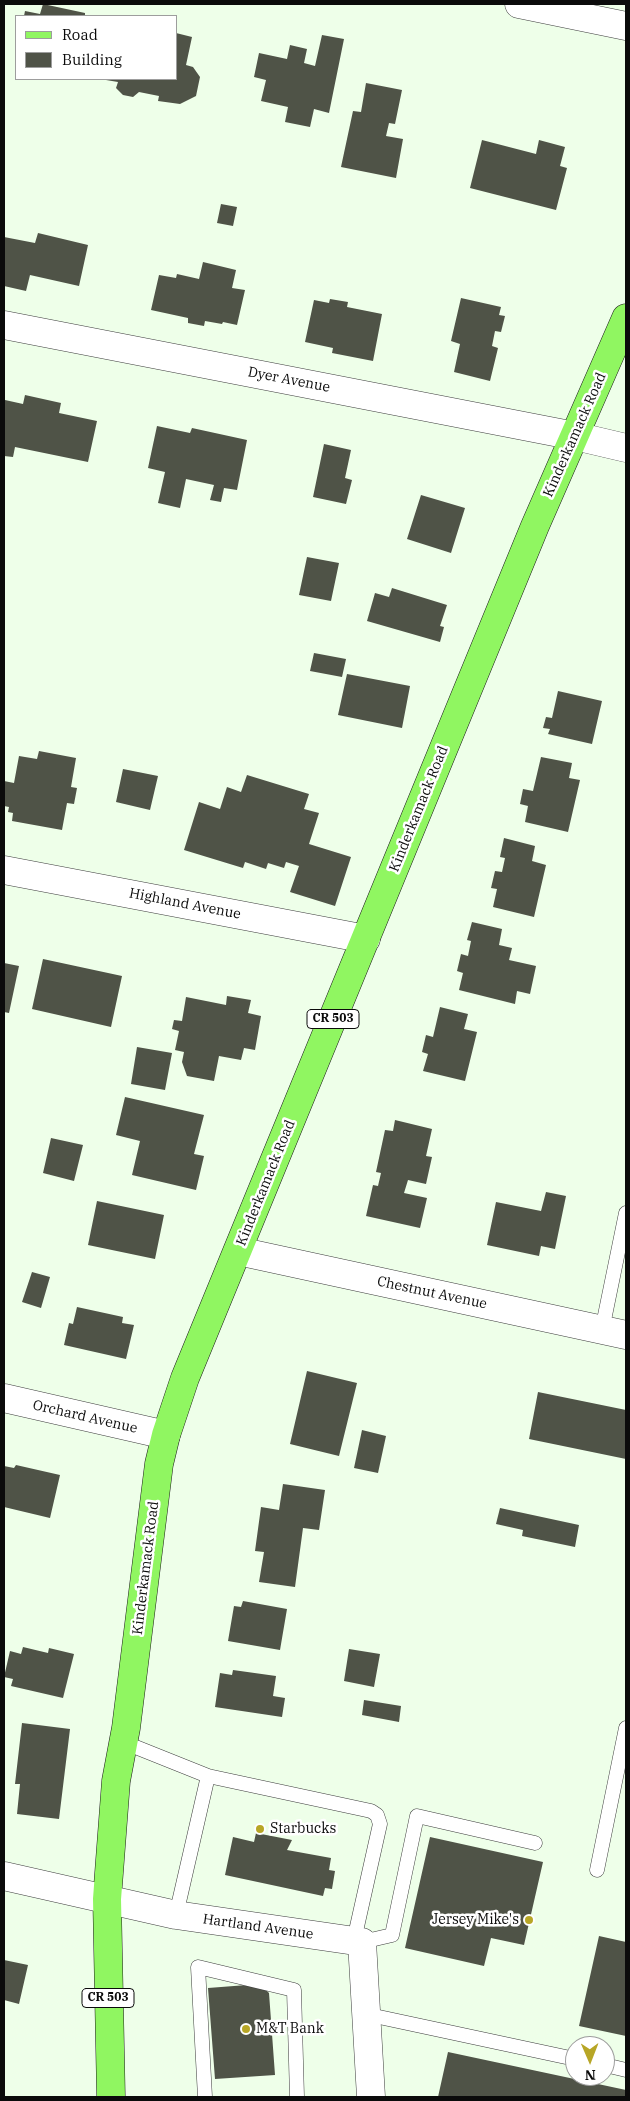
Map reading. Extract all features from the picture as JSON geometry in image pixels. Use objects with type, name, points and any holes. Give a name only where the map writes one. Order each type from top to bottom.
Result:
[{"type":"main road","name":"Kinderkamack Road","points":[[111,2097],[107,1899],[116,1781],[123,1742],[159,1464],[166,1435],[185,1378],[535,526],[626,318]]},
{"type":"street","points":[[519,4],[626,26]]},
{"type":"street","name":"Dyer Avenue","points":[[4,325],[575,436],[626,448]]},
{"type":"street","name":"Highland Avenue","points":[[4,870],[366,939]]},
{"type":"street","name":"Chestnut Avenue","points":[[238,1251],[614,1332]]},
{"type":"street","name":"Orchard Avenue","points":[[4,1398],[166,1435]]},
{"type":"street","name":"Hartland Avenue","points":[[4,1876],[176,1915],[358,1941]]},
{"type":"street","points":[[358,1941],[371,2097]]},
{"type":"lane","points":[[614,1332],[626,1213]]},
{"type":"lane","points":[[597,1870],[623,1764],[626,1728]]},
{"type":"lane","points":[[123,1742],[208,1776],[371,1811],[376,1815],[380,1824],[358,1941],[392,1936],[417,1816],[535,1843]]},
{"type":"lane","points":[[176,1915],[208,1776]]},
{"type":"lane","points":[[205,2097],[198,1967],[294,1990],[297,2097]]},
{"type":"lane","points":[[365,2014],[565,2057]]},
{"type":"building","points":[[43,4],[85,13],[85,15],[24,15],[25,11],[40,14]]},
{"type":"building","points":[[178,34],[192,37],[186,65],[193,67],[200,77],[196,96],[180,104],[158,101],[159,96],[139,92],[133,97],[123,95],[116,88],[118,82],[106,80],[178,80]]},
{"type":"building","points":[[322,35],[344,39],[329,113],[314,109],[310,127],[285,122],[288,107],[261,101],[266,80],[254,77],[259,53],[287,59],[290,45],[307,49],[304,63],[315,66]]},
{"type":"building","points":[[366,83],[402,90],[395,124],[389,123],[386,136],[403,139],[396,178],[341,167],[353,111],[361,112]]},
{"type":"building","points":[[482,140],[536,154],[539,140],[565,147],[560,166],[567,168],[556,210],[470,188]]},
{"type":"building","points":[[221,204],[237,207],[233,226],[217,223]]},
{"type":"building","points":[[38,233],[88,245],[79,286],[30,275],[26,291],[4,286],[4,237],[35,243]]},
{"type":"building","points":[[203,262],[236,270],[232,288],[245,290],[237,325],[205,321],[204,326],[188,323],[188,318],[151,310],[159,275],[176,278],[177,274],[199,279]]},
{"type":"building","points":[[461,298],[501,307],[499,315],[505,316],[501,332],[495,331],[492,346],[498,348],[490,381],[454,372],[460,344],[451,341]]},
{"type":"building","points":[[330,299],[348,302],[347,307],[382,314],[373,361],[332,353],[333,348],[305,342],[314,300],[329,303]]},
{"type":"building","points":[[25,395],[61,403],[59,413],[97,421],[88,462],[15,447],[13,457],[4,456],[5,400],[23,404]]},
{"type":"building","points":[[157,426],[190,433],[192,428],[247,440],[237,490],[224,488],[221,502],[210,500],[214,485],[186,479],[180,508],[158,503],[165,472],[148,468]]},
{"type":"building","points":[[324,444],[351,450],[345,478],[352,480],[346,504],[313,497]]},
{"type":"building","points":[[421,495],[465,508],[451,553],[407,539]]},
{"type":"building","points":[[307,557],[339,563],[331,601],[299,595]]},
{"type":"building","points":[[392,588],[447,605],[440,626],[444,627],[440,642],[367,621],[375,593],[389,597]]},
{"type":"building","points":[[314,653],[346,659],[342,677],[310,671]]},
{"type":"building","points":[[347,674],[410,686],[402,728],[338,715]]},
{"type":"building","points":[[558,691],[602,701],[592,744],[548,734],[550,729],[543,728],[546,717],[552,718]]},
{"type":"building","points":[[39,751],[76,758],[71,787],[77,788],[74,804],[67,803],[62,830],[12,821],[13,813],[8,812],[9,807],[4,806],[4,781],[14,783],[19,756],[37,759]]},
{"type":"building","points":[[541,757],[572,763],[569,778],[580,780],[568,832],[525,822],[528,806],[520,804],[523,789],[533,791]]},
{"type":"building","points":[[123,769],[158,776],[150,810],[116,802]]},
{"type":"building","points":[[247,775],[309,794],[304,809],[319,813],[309,844],[351,857],[335,906],[290,892],[299,866],[286,862],[284,868],[268,863],[266,869],[245,862],[243,868],[184,850],[199,802],[220,809],[227,787],[241,792]]},
{"type":"building","points":[[504,838],[535,846],[532,861],[546,865],[534,917],[493,907],[497,889],[491,888],[495,871],[502,872],[505,858],[500,857]]},
{"type":"building","points":[[472,922],[502,929],[499,945],[512,948],[509,960],[536,966],[530,994],[517,991],[515,1004],[459,990],[463,973],[457,971],[461,954],[468,956],[471,941],[467,940]]},
{"type":"building","points":[[43,959],[122,976],[111,1027],[32,1009]]},
{"type":"building","points":[[4,963],[19,966],[9,1013],[4,1012]]},
{"type":"building","points":[[227,996],[251,1000],[248,1013],[261,1016],[255,1050],[244,1048],[241,1060],[219,1056],[214,1081],[187,1076],[182,1062],[184,1052],[175,1050],[179,1031],[172,1029],[174,1020],[182,1021],[186,997],[226,1005]]},
{"type":"building","points":[[440,1007],[468,1014],[464,1029],[477,1032],[465,1081],[423,1071],[428,1054],[422,1052],[426,1035],[433,1037]]},
{"type":"building","points":[[137,1047],[172,1053],[165,1090],[131,1084]]},
{"type":"building","points":[[125,1097],[204,1115],[194,1154],[204,1156],[196,1190],[132,1175],[140,1141],[116,1135]]},
{"type":"building","points":[[395,1120],[432,1129],[426,1156],[432,1157],[426,1184],[408,1180],[404,1193],[427,1198],[420,1228],[366,1216],[373,1185],[378,1186],[381,1173],[376,1172],[385,1130],[393,1131]]},
{"type":"building","points":[[51,1138],[83,1145],[74,1181],[43,1173]]},
{"type":"building","points":[[546,1192],[566,1196],[555,1249],[541,1246],[539,1256],[487,1245],[496,1202],[541,1211]]},
{"type":"building","points":[[97,1201],[164,1215],[155,1259],[88,1245]]},
{"type":"building","points":[[32,1272],[50,1277],[41,1308],[22,1302]]},
{"type":"building","points":[[77,1307],[123,1317],[122,1323],[134,1325],[126,1359],[64,1345],[69,1323],[73,1324]]},
{"type":"building","points":[[307,1371],[357,1383],[339,1456],[290,1444]]},
{"type":"building","points":[[538,1392],[626,1410],[626,1459],[529,1439]]},
{"type":"building","points":[[362,1430],[386,1436],[378,1473],[354,1468]]},
{"type":"building","points":[[16,1465],[60,1475],[50,1518],[4,1507],[4,1466],[14,1468]]},
{"type":"building","points":[[283,1484],[325,1490],[319,1530],[303,1528],[295,1587],[259,1582],[264,1552],[255,1551],[261,1507],[279,1510]]},
{"type":"building","points":[[500,1508],[579,1525],[575,1547],[522,1536],[523,1530],[496,1524]]},
{"type":"building","points":[[243,1601],[287,1609],[280,1650],[228,1641],[234,1606],[241,1607]]},
{"type":"building","points":[[23,1647],[48,1653],[49,1648],[74,1654],[63,1698],[11,1686],[13,1679],[4,1677],[10,1651],[21,1654]]},
{"type":"building","points":[[349,1649],[380,1654],[374,1687],[344,1681]]},
{"type":"building","points":[[233,1670],[276,1676],[273,1696],[285,1698],[282,1717],[215,1707],[220,1673],[232,1675]]},
{"type":"building","points":[[364,1700],[401,1706],[399,1722],[362,1715]]},
{"type":"building","points":[[22,1723],[70,1729],[59,1819],[17,1814],[20,1784],[15,1784]]},
{"type":"building","points":[[256,1833],[292,1840],[287,1850],[331,1858],[329,1870],[335,1871],[332,1889],[325,1888],[323,1896],[225,1875],[233,1837],[254,1842]]},
{"type":"building","points":[[430,1837],[543,1862],[524,1945],[491,1938],[484,1966],[405,1948]]},
{"type":"building","points":[[599,1936],[626,1942],[626,2036],[579,2026]]},
{"type":"building","points":[[4,1960],[28,1965],[19,2004],[4,2000]]},
{"type":"building","points":[[260,1984],[269,1993],[275,2075],[215,2079],[208,1988]]},
{"type":"building","points":[[448,2052],[565,2077],[565,2086],[607,2086],[626,2090],[626,2097],[438,2097]]},
{"type":"place","name":"Starbucks","points":[[260,1829]]},
{"type":"place","name":"Jersey Mike's","points":[[529,1920]]},
{"type":"place","name":"M&T Bank","points":[[246,2029]]}]
